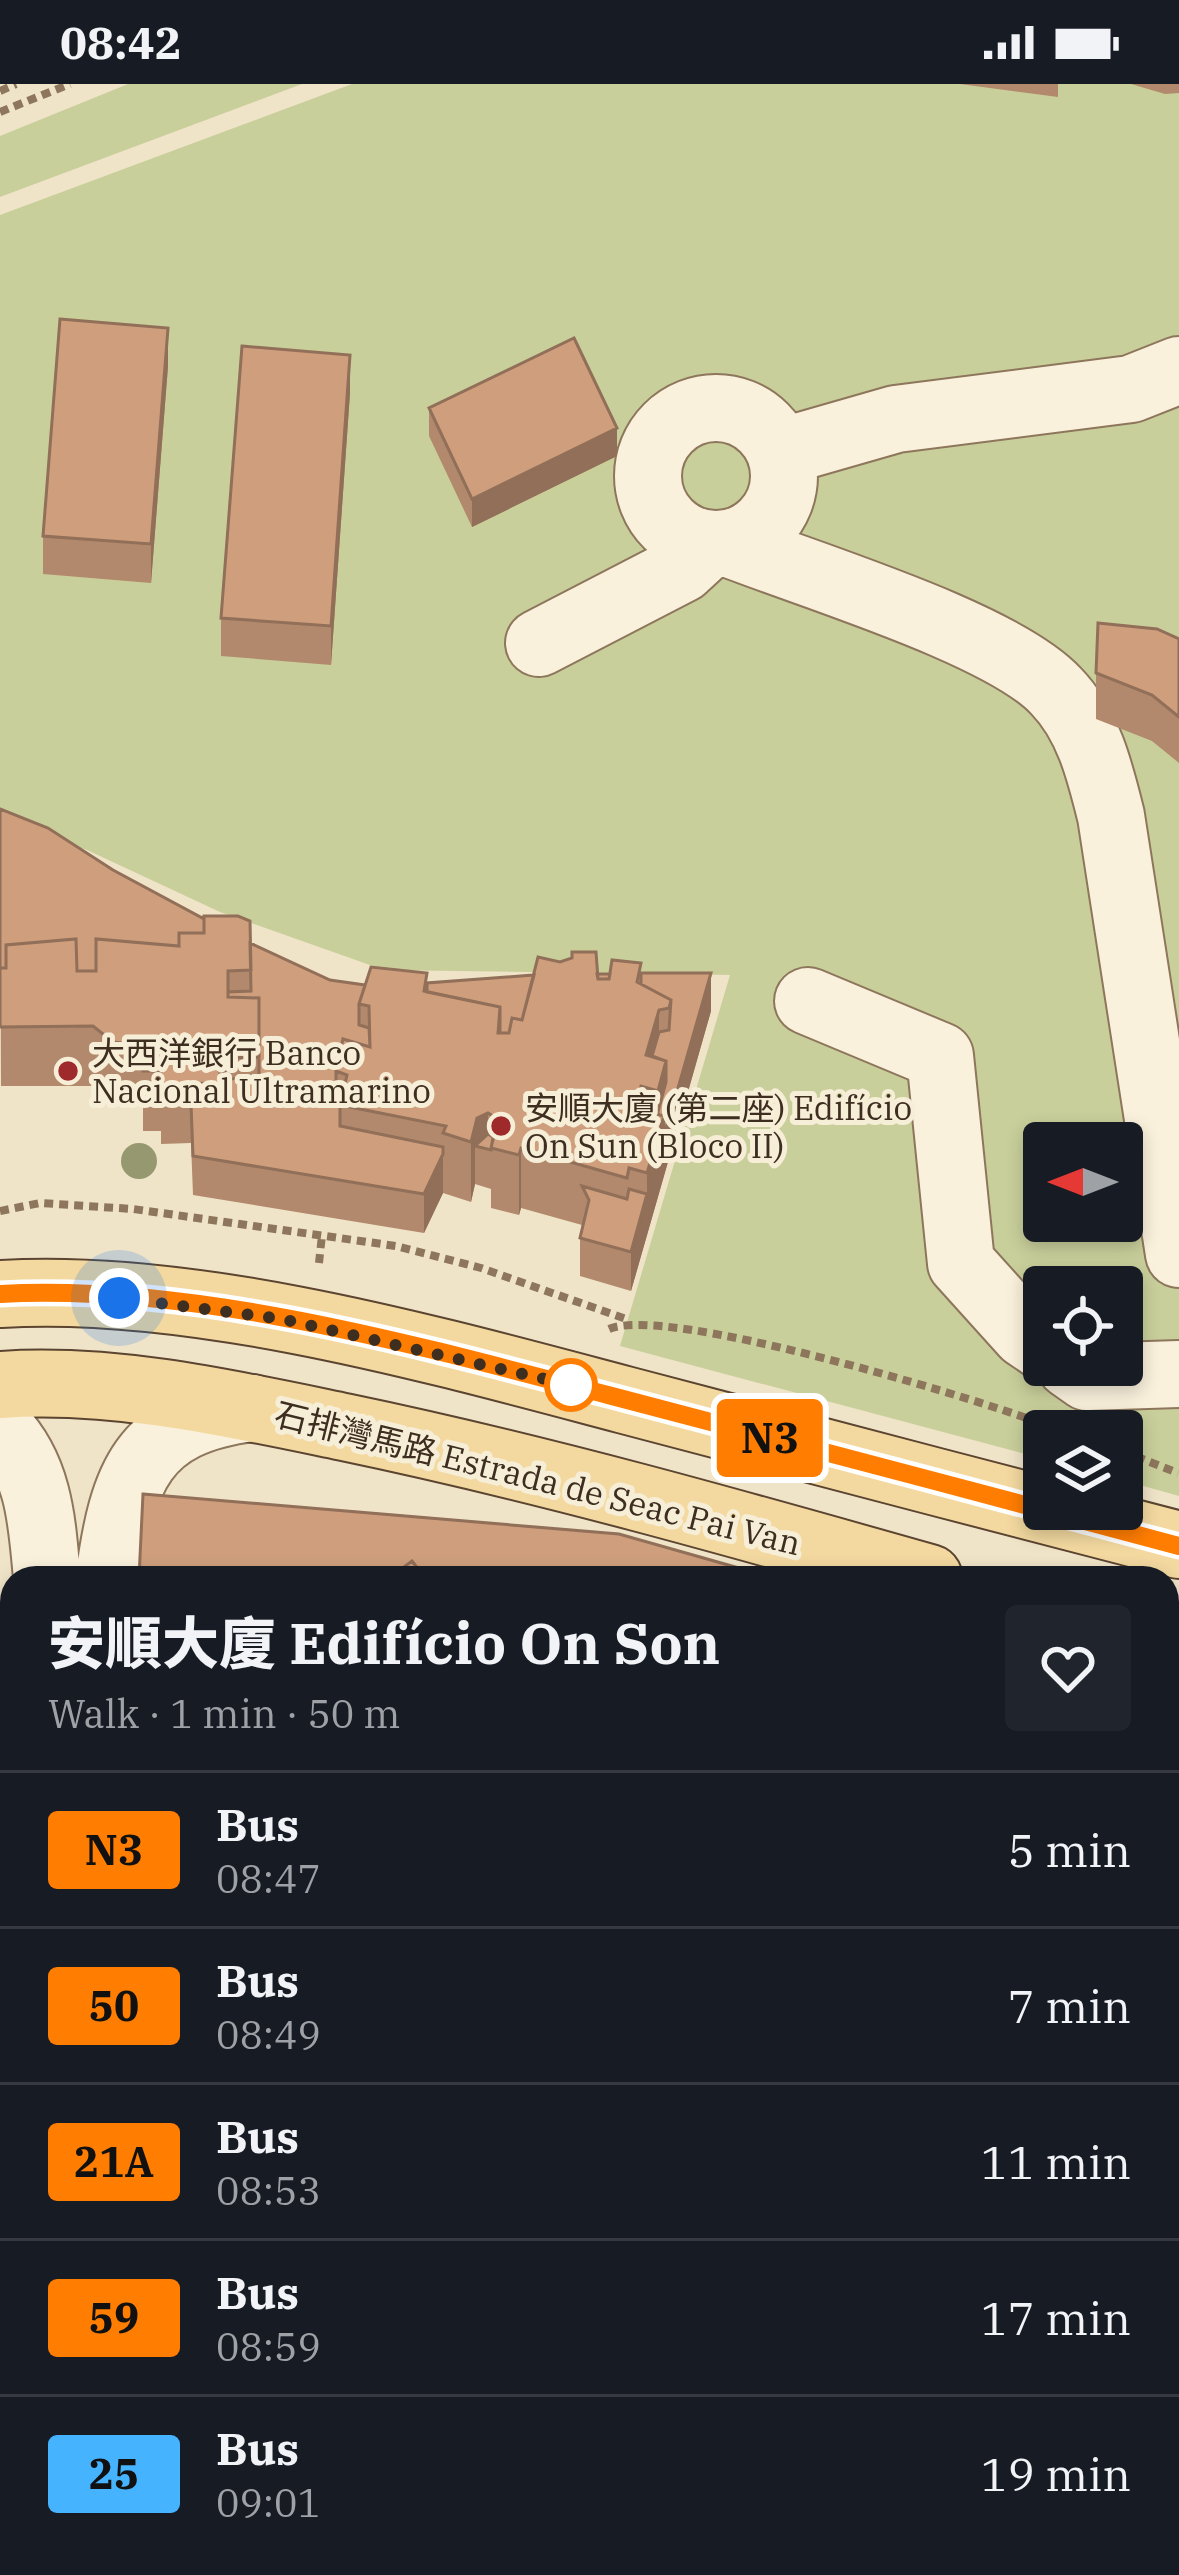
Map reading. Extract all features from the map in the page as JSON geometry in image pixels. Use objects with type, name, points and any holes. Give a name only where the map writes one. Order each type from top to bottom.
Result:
[{"type":"main road","points":[[0,1294],[119,1298],[282,1319],[514,1370],[1179,1545]]},
{"type":"main road","name":"石排灣馬路 Estrada de Seac Pai Van","points":[[0,1385],[115,1389],[252,1408],[464,1453],[884,1566]]},
{"type":"street","points":[[781,452],[896,419],[1131,389],[1179,370]]},
{"type":"street","points":[[539,643],[682,569],[719,545],[770,519],[781,499],[785,476],[781,452],[751,416],[729,409],[706,408],[668,427],[655,446],[648,488],[669,526],[719,545],[1001,650],[1056,691],[1094,749],[1112,816],[1179,1254]]},
{"type":"street","points":[[808,1000],[940,1056],[961,1263],[1023,1332]]},
{"type":"street","points":[[1143,1375],[1179,1374]]},
{"type":"street","points":[[111,1566],[119,1507],[137,1466],[168,1434],[207,1414],[252,1408]]},
{"type":"street","points":[[0,1428],[28,1466],[40,1507],[46,1566]]},
{"type":"path","points":[[0,91],[16,84]]},
{"type":"path","points":[[0,112],[70,84]]},
{"type":"path","points":[[0,1211],[40,1203],[133,1208],[322,1234],[481,1268],[629,1320],[937,1387],[1023,1417]]},
{"type":"path","points":[[318,1270],[322,1234]]},
{"type":"path","points":[[514,1370],[629,1320]]},
{"type":"path","points":[[1143,1459],[1179,1473]]},
{"type":"green space","points":[[128,84],[302,84],[0,197],[0,136]]},
{"type":"green space","points":[[352,84],[1179,84],[1179,1496],[1143,1486],[1143,1410],[1023,1410],[1023,1453],[620,1346],[730,975],[384,970],[220,912],[87,850],[0,818],[0,215]]},
{"type":"building","points":[[60,319],[168,328],[151,544],[43,536]]},
{"type":"building","points":[[574,338],[617,428],[472,499],[429,408]]},
{"type":"building","points":[[242,346],[350,355],[331,626],[221,618]]},
{"type":"building","points":[[1098,623],[1157,629],[1179,639],[1179,717],[1152,695],[1096,673]]},
{"type":"building","points":[[0,809],[48,828],[204,919],[204,933],[179,933],[179,946],[96,939],[96,971],[77,971],[76,939],[6,945],[6,968],[0,968]]},
{"type":"building","points":[[204,916],[238,916],[250,921],[251,970],[228,971],[228,997],[259,998],[259,1057],[228,1058],[228,1051],[220,1051],[220,1083],[161,1084],[161,1071],[143,1071],[143,1045],[113,1042],[93,1026],[0,1027],[0,968],[6,968],[6,945],[76,939],[77,971],[96,971],[96,939],[179,946],[179,933],[204,933]]},
{"type":"building","points":[[250,943],[330,980],[365,985],[359,1025],[369,1028],[370,1047],[343,1039],[336,1071],[336,1093],[343,1095],[340,1126],[443,1147],[424,1194],[193,1156],[191,1104],[220,1104],[220,1072],[228,1072],[228,1079],[259,1078],[259,998],[228,997],[228,992],[251,991]]},
{"type":"building","name":"安順大廈 (第二座) Edifício On Sun (Bloco II)","points":[[572,952],[596,952],[598,979],[609,979],[612,960],[641,963],[637,982],[671,1000],[669,1008],[659,1010],[646,1055],[666,1061],[658,1091],[641,1086],[635,1108],[664,1116],[647,1173],[629,1168],[627,1178],[521,1148],[519,1155],[491,1148],[498,1119],[488,1113],[477,1118],[471,1142],[443,1133],[446,1126],[340,1105],[347,1075],[336,1071],[343,1039],[370,1047],[369,1006],[359,1004],[371,967],[427,973],[424,991],[500,1007],[498,1033],[509,1033],[512,1018],[522,1020],[538,957],[560,962],[572,958]]},
{"type":"building","points":[[641,973],[711,973],[664,1137],[664,1116],[640,1109],[658,1112],[666,1061],[652,1056],[659,1032],[669,1030],[671,1000],[641,984]]},
{"type":"building","points":[[534,975],[522,1020],[512,1018],[509,1033],[500,1033],[500,1007],[427,992],[427,983]]},
{"type":"building","points":[[488,1134],[493,1137],[491,1150],[475,1146]]},
{"type":"building","points":[[582,1186],[627,1199],[629,1189],[647,1194],[631,1252],[580,1238],[589,1200]]},
{"type":"building","points":[[143,1494],[619,1534],[732,1566],[416,1566],[412,1561],[405,1566],[140,1566]]},
{"type":"bus line","name":"N3","points":[[0,1294],[119,1298],[282,1319],[415,1347],[1179,1546]]},
{"type":"place","name":"大西洋銀行 Banco Nacional Ultramarino","points":[[68,1071]]},
{"type":"place","name":"安順大廈 (第二座) Edifício On Sun (Bloco II)","points":[[501,1126]]},
{"type":"route","points":[[119,1298],[282,1319],[571,1385]]}]
